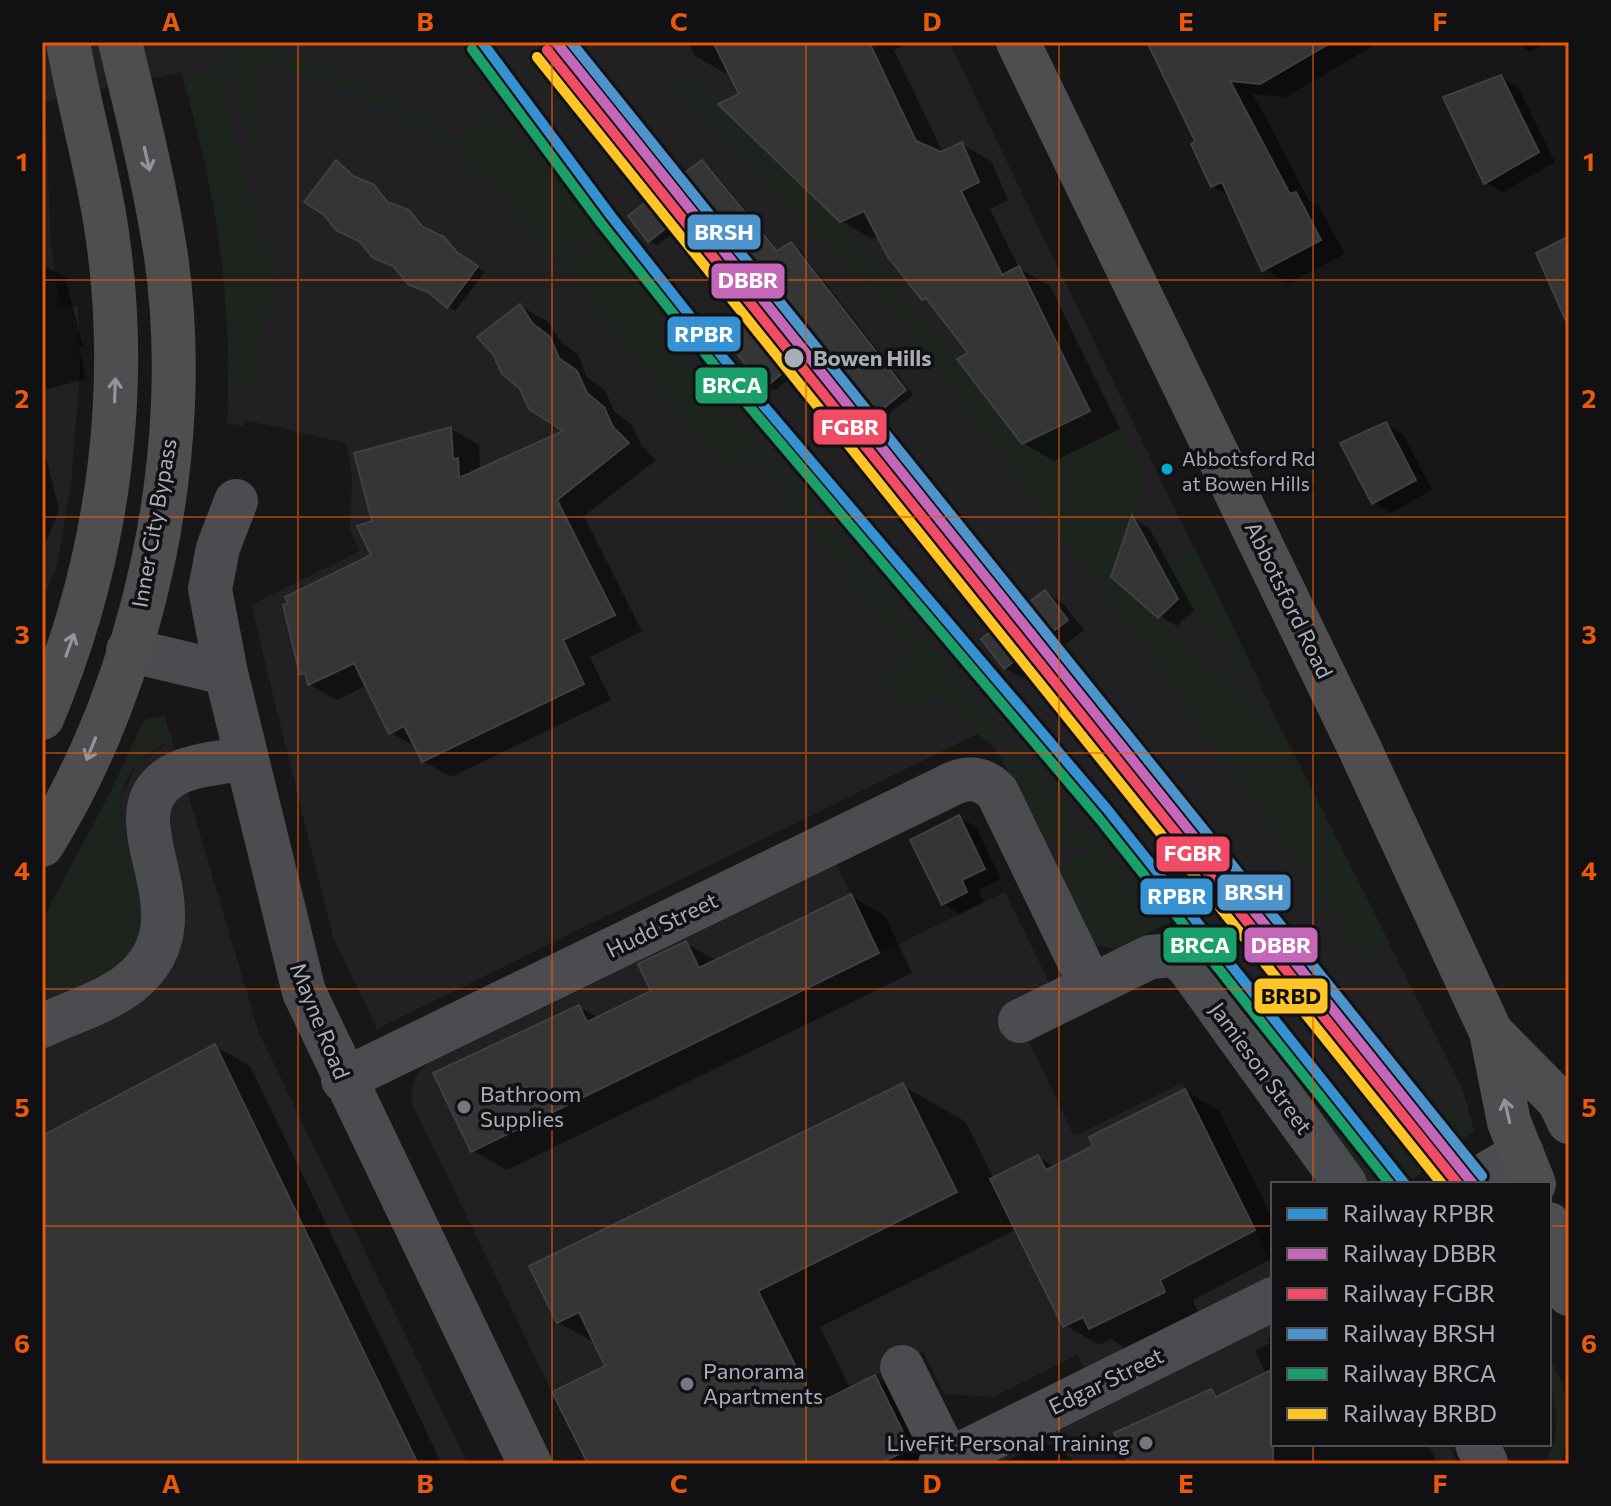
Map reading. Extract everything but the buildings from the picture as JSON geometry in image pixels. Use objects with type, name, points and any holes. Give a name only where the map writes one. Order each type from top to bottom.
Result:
[{"type":"highway","points":[[42,718],[76,628],[91,569],[113,435],[116,364],[113,293],[104,214],[68,42]]},
{"type":"highway","name":"Abbotsford Road","points":[[1018,42],[1352,731],[1491,1032],[1509,1122],[1528,1168]]},
{"type":"highway","name":"Inner City Bypass","points":[[42,845],[84,766],[128,650],[149,575],[165,488],[172,419],[166,258],[125,62]]},
{"type":"highway","name":"Abbotsford Road","points":[[1491,1032],[1559,1101],[1569,1122]]},
{"type":"street","name":"Mayne Road","points":[[236,501],[218,548],[210,589],[226,673],[304,992],[343,1080],[530,1464]]},
{"type":"street","points":[[128,650],[226,673]]},
{"type":"street","points":[[42,1026],[130,983],[160,942],[165,914],[163,896],[147,827],[147,812],[153,795],[170,777],[182,772],[246,758]]},
{"type":"street","name":"Hudd Street","points":[[343,1080],[952,784],[971,778],[982,781],[997,792],[1091,986]]},
{"type":"street","name":"Jamieson Street","points":[[1091,986],[1157,954],[1174,955],[1187,965],[1344,1182]]},
{"type":"street","points":[[1020,1021],[1091,986]]},
{"type":"street","points":[[1476,1182],[1528,1168]]},
{"type":"street","name":"Edgar Street","points":[[946,1463],[1271,1300]]},
{"type":"street","points":[[902,1367],[946,1463]]},
{"type":"shaded area","points":[[42,42],[949,42],[1283,732],[1463,1090],[1474,1131],[1409,1182],[1366,1182],[1174,920],[1116,949],[1092,944],[1016,782],[992,744],[977,734],[377,1029],[333,937],[251,605],[360,551],[350,530],[352,478],[346,443],[245,420],[243,426],[227,423],[229,356],[221,241],[204,154],[181,72],[45,101],[51,248],[60,306],[78,306],[80,370],[71,486],[57,566],[42,601]]},
{"type":"shaded area","points":[[638,42],[657,52],[733,119],[822,205],[905,298],[1022,444],[1072,420],[1085,447],[1122,429],[1146,477],[1111,577],[1116,589],[1121,586],[1283,732],[1388,940],[1364,959],[1110,598],[885,301],[864,275],[856,283]]},
{"type":"shaded area","points":[[257,48],[311,63],[363,84],[460,140],[481,108],[521,139],[598,228],[557,262],[492,184],[448,146],[397,115],[339,88],[310,76],[259,62],[260,180],[231,69],[217,61],[216,52]]},
{"type":"shaded area","points":[[181,72],[218,72],[260,235],[276,269],[250,396],[228,391],[223,270],[202,151]]},
{"type":"shaded area","points":[[604,237],[676,329],[666,338],[1153,910],[1172,908],[1376,1163],[1450,1104],[1474,1131],[1409,1182],[1366,1182],[1174,920],[1116,949],[1092,944],[1056,867],[1090,851],[1086,843],[1070,850],[1064,839],[1058,843],[1054,836],[1043,840],[1002,760],[1012,754],[1002,738],[992,744],[977,733],[945,694],[902,714],[881,671],[912,655],[749,455],[727,473],[563,268]]},
{"type":"shaded area","points":[[1195,548],[1260,683],[1257,688],[1166,577],[1174,573],[1169,561]]},
{"type":"shaded area","points":[[164,715],[172,740],[138,763],[123,789],[120,816],[141,900],[141,927],[128,953],[110,969],[42,1001],[42,920],[110,793],[144,720]]},
{"type":"shaded area","points":[[172,740],[259,1033],[468,1464],[42,1464],[42,1001],[110,968],[142,904],[119,816],[121,797],[138,763]]},
{"type":"shaded area","points":[[836,864],[880,953],[1005,892],[1049,982],[1012,1006],[1074,1136],[1182,1083],[1271,1263],[1271,1281],[1084,1368],[1077,1355],[993,1397],[944,1394],[923,1352],[815,1405],[758,1291],[552,1392],[413,1106],[411,1088],[418,1073],[428,1063]]},
{"type":"shaded area","points":[[1271,1323],[1271,1446],[1449,1446],[1458,1464],[985,1464]]},
{"type":"shaded area","points":[[1551,1362],[1562,1384],[1569,1410],[1568,1437],[1560,1464],[1543,1464],[1555,1438]]},
{"type":"rail line","name":"RPBR","points":[[482,42],[611,216],[724,359],[1107,809],[1403,1182]]},
{"type":"rail line","name":"DBBR","points":[[556,42],[1471,1182]]},
{"type":"rail line","name":"BRSH","points":[[571,42],[1482,1176]]},
{"type":"rail line","name":"BRCA","points":[[472,49],[601,223],[715,366],[1098,817],[1388,1182]]},
{"type":"rail line","name":"FGBR","points":[[547,50],[1456,1182]]},
{"type":"rail line","name":"BRBD","points":[[537,57],[1440,1182]]},
{"type":"place","name":"Bowen Hills","points":[[794,358]]},
{"type":"place","name":"Abbotsford Rd at Bowen Hills","points":[[1167,469]]},
{"type":"place","name":"Bathroom Supplies","points":[[464,1107]]},
{"type":"place","name":"Panorama Apartments","points":[[687,1384]]},
{"type":"place","name":"LiveFit Personal Training","points":[[1146,1443]]}]
